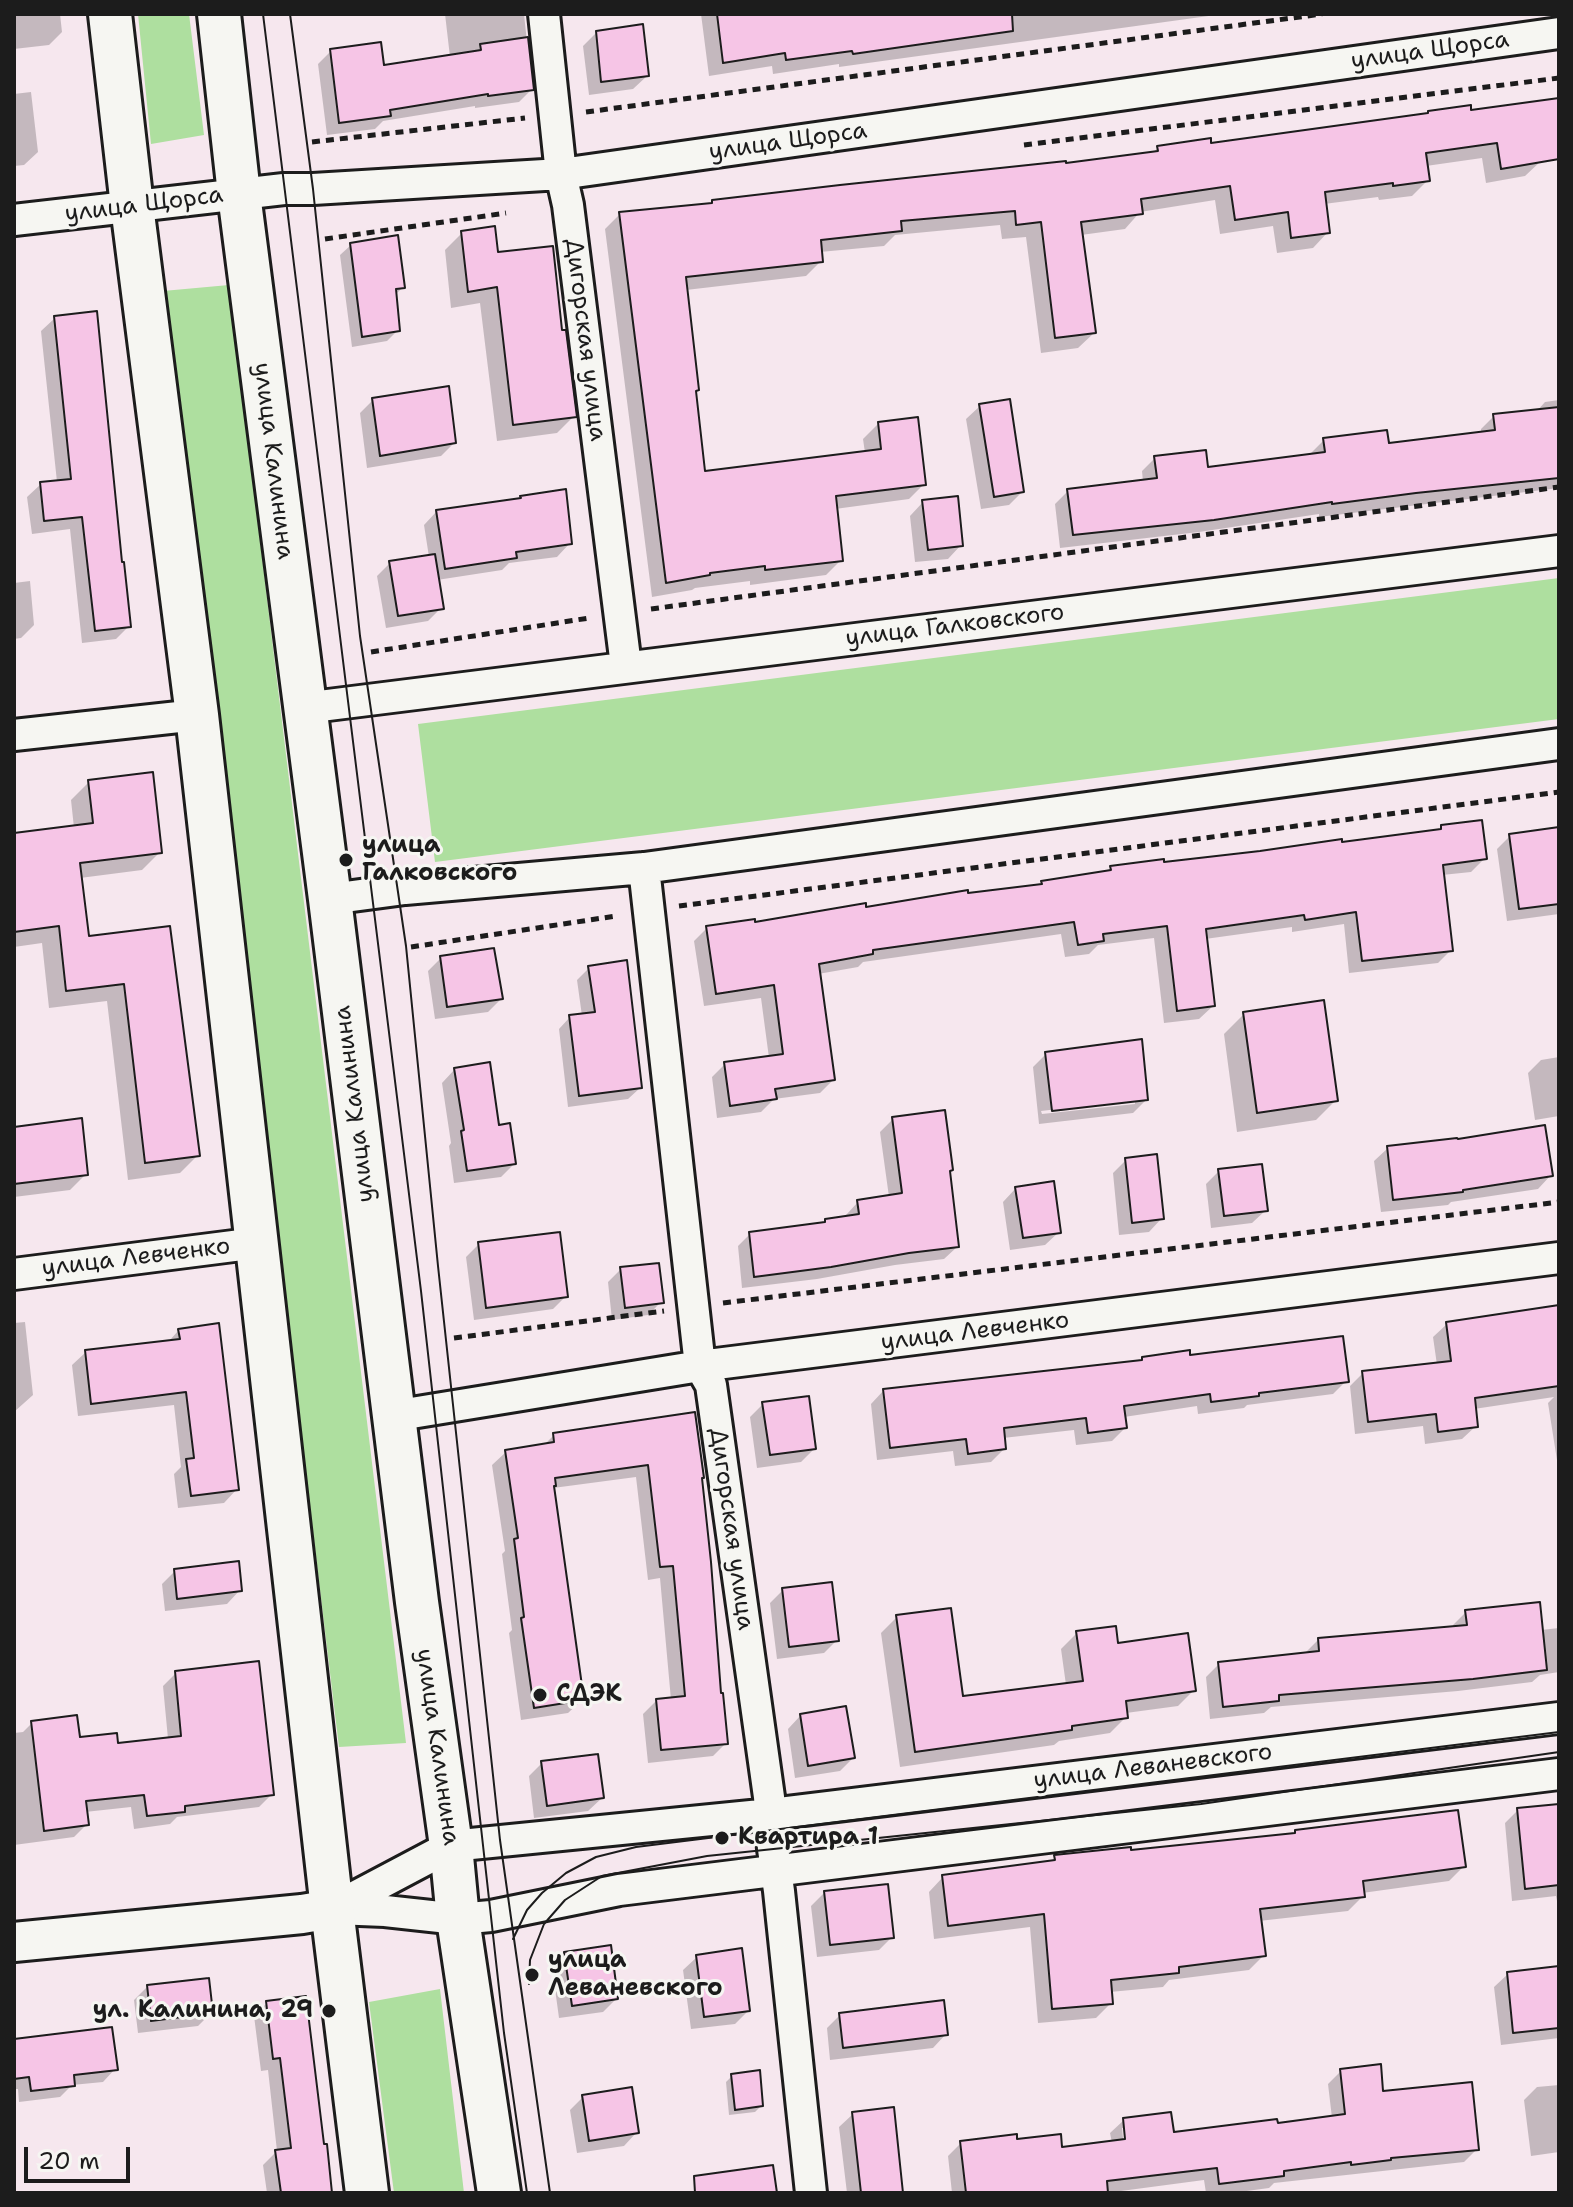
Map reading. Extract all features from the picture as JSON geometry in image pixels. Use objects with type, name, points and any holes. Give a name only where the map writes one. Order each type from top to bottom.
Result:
[{"type":"main road","points":[[110,14],[197,715],[367,2193]]},
{"type":"main road","name":"улица Калинина","points":[[219,14],[393,1416],[451,1846],[458,1919],[499,2193]]},
{"type":"street","name":"Дигорская улица","points":[[544,14],[561,174],[568,205],[626,666]]},
{"type":"street","name":"улица Щорса","points":[[14,220],[284,189],[561,174],[1559,33]]},
{"type":"street","name":"улица Галковского","points":[[304,708],[1559,551]]},
{"type":"street","points":[[14,735],[197,715]]},
{"type":"street","points":[[330,899],[405,889],[644,868],[1559,744]]},
{"type":"street","name":"Дигорская улица","points":[[644,868],[700,1366],[711,1385],[771,1814],[811,2193]]},
{"type":"street","name":"улица Левченко","points":[[14,1274],[257,1243]]},
{"type":"street","name":"улица Левченко","points":[[393,1416],[700,1366],[1559,1258]]},
{"type":"street","name":"улица Леваневского","points":[[332,1909],[451,1846],[771,1814],[1559,1718]]},
{"type":"street","name":"улица Леваневского","points":[[14,1942],[332,1909],[458,1919],[527,1910],[619,1890],[1559,1774]]},
{"type":"path","points":[[572,113],[1322,14]]},
{"type":"path","points":[[1011,147],[1559,78]]},
{"type":"path","points":[[312,142],[528,117]]},
{"type":"path","points":[[325,239],[518,211]]},
{"type":"path","points":[[639,611],[1559,487]]},
{"type":"path","points":[[371,652],[598,616]]},
{"type":"path","points":[[671,907],[1559,792]]},
{"type":"path","points":[[411,947],[620,915]]},
{"type":"path","points":[[713,1304],[1559,1202]]},
{"type":"path","points":[[454,1338],[676,1310]]},
{"type":"green space","points":[[138,14],[189,14],[204,135],[151,144]]},
{"type":"green space","points":[[229,285],[406,1743],[339,1747],[163,291]]},
{"type":"green space","points":[[1559,578],[1559,719],[435,862],[418,724]]},
{"type":"green space","points":[[440,1989],[464,2193],[394,2193],[369,2002]]},
{"type":"building","points":[[717,14],[1012,14],[1013,31],[853,54],[852,51],[786,60],[785,53],[723,63]]},
{"type":"building","points":[[643,24],[649,76],[601,82],[596,31]]},
{"type":"building","points":[[528,37],[534,90],[390,110],[391,116],[339,123],[330,49],[381,42],[384,65],[481,50],[480,44]]},
{"type":"building","points":[[1559,98],[1559,159],[1501,169],[1497,143],[1426,153],[1430,181],[1325,192],[1330,233],[1291,238],[1288,212],[1235,220],[1230,186],[1141,199],[1143,214],[1081,222],[1096,333],[1055,338],[1041,222],[1016,225],[1015,211],[901,221],[902,231],[821,240],[823,262],[686,277],[705,471],[881,449],[878,422],[918,417],[926,485],[836,496],[843,561],[765,570],[765,566],[710,573],[666,583],[619,212],[840,185],[1066,163],[1158,151],[1157,146],[1211,138],[1211,143],[1471,105],[1471,110]]},
{"type":"building","points":[[495,226],[498,252],[553,246],[562,330],[566,330],[577,417],[513,425],[497,287],[468,292],[461,231]]},
{"type":"building","points":[[398,235],[405,288],[396,289],[400,331],[362,337],[350,243]]},
{"type":"building","points":[[97,311],[131,627],[95,631],[82,517],[44,521],[40,482],[71,479],[54,316]]},
{"type":"building","points":[[449,386],[456,443],[380,456],[372,398]]},
{"type":"building","points":[[1010,399],[1024,492],[994,497],[979,404]]},
{"type":"building","points":[[1559,407],[1559,478],[1332,502],[1214,520],[1073,535],[1067,489],[1157,478],[1154,456],[1206,450],[1208,467],[1325,452],[1323,438],[1387,430],[1389,443],[1495,430],[1493,414]]},
{"type":"building","points":[[566,489],[572,544],[516,552],[517,558],[445,569],[436,510]]},
{"type":"building","points":[[958,496],[963,546],[928,550],[922,500]]},
{"type":"building","points":[[435,554],[444,609],[398,616],[389,561]]},
{"type":"building","points":[[153,772],[162,853],[80,863],[89,936],[170,926],[200,1156],[145,1163],[124,984],[66,991],[59,926],[14,932],[14,833],[93,823],[88,780]]},
{"type":"building","points":[[1482,820],[1487,859],[1443,865],[1453,951],[1362,961],[1356,912],[1305,920],[1304,915],[1206,929],[1215,1006],[1177,1011],[1167,926],[1103,934],[1104,941],[1078,945],[1074,922],[873,950],[873,954],[819,964],[835,1080],[775,1089],[777,1099],[730,1106],[724,1062],[783,1054],[774,985],[716,994],[706,926],[755,919],[755,922],[866,903],[866,907],[968,890],[968,893],[1042,884],[1041,881],[1111,870],[1110,866],[1260,851],[1342,839],[1342,842],[1441,829],[1441,825]]},
{"type":"building","points":[[1559,827],[1559,904],[1519,909],[1509,834]]},
{"type":"building","points":[[494,948],[503,999],[447,1007],[440,956]]},
{"type":"building","points":[[627,960],[642,1088],[579,1096],[569,1015],[595,1012],[588,966]]},
{"type":"building","points":[[1324,1000],[1338,1101],[1257,1113],[1243,1012]]},
{"type":"building","points":[[1142,1039],[1148,1100],[1052,1111],[1045,1052]]},
{"type":"building","points":[[490,1062],[499,1125],[510,1123],[516,1164],[467,1171],[454,1068]]},
{"type":"building","points":[[945,1110],[959,1247],[754,1277],[749,1232],[825,1222],[825,1219],[859,1214],[857,1200],[902,1193],[892,1117]]},
{"type":"building","points":[[82,1118],[88,1175],[14,1184],[14,1127]]},
{"type":"building","points":[[1545,1125],[1553,1176],[1463,1192],[1393,1200],[1387,1146],[1458,1139]]},
{"type":"building","points":[[1157,1154],[1164,1219],[1132,1223],[1125,1158]]},
{"type":"building","points":[[1262,1164],[1268,1211],[1224,1216],[1218,1169]]},
{"type":"building","points":[[1054,1181],[1061,1233],[1023,1238],[1015,1187]]},
{"type":"building","points":[[560,1232],[568,1297],[486,1308],[478,1242]]},
{"type":"building","points":[[659,1263],[664,1303],[625,1308],[620,1267]]},
{"type":"building","points":[[1559,1305],[1559,1386],[1475,1398],[1478,1427],[1438,1432],[1436,1414],[1368,1422],[1362,1371],[1451,1361],[1446,1322]]},
{"type":"building","points":[[219,1323],[239,1490],[191,1496],[186,1459],[194,1458],[186,1392],[91,1404],[85,1350],[180,1339],[178,1329]]},
{"type":"building","points":[[1343,1336],[1349,1382],[1211,1402],[1210,1394],[1124,1406],[1127,1428],[1088,1433],[1086,1418],[1004,1428],[1006,1449],[968,1454],[966,1439],[890,1448],[883,1389],[1142,1360],[1142,1357],[1190,1350],[1190,1355]]},
{"type":"building","points":[[809,1396],[816,1449],[770,1455],[762,1402]]},
{"type":"building","points":[[695,1412],[704,1478],[728,1744],[661,1750],[656,1699],[685,1696],[673,1566],[660,1567],[648,1465],[555,1478],[584,1700],[534,1708],[521,1618],[524,1617],[514,1539],[518,1538],[505,1450],[554,1442],[553,1433]]},
{"type":"building","points":[[239,1561],[242,1591],[177,1599],[174,1569]]},
{"type":"building","points":[[832,1582],[839,1641],[789,1647],[782,1588]]},
{"type":"building","points":[[1540,1602],[1547,1670],[1279,1695],[1279,1701],[1223,1707],[1218,1662],[1319,1651],[1318,1638],[1467,1625],[1465,1610]]},
{"type":"building","points":[[951,1608],[963,1696],[1083,1681],[1076,1631],[1116,1626],[1118,1643],[1188,1633],[1196,1691],[1126,1701],[1128,1718],[1072,1726],[1072,1730],[915,1752],[896,1615]]},
{"type":"building","points":[[259,1661],[274,1795],[185,1806],[185,1812],[147,1816],[144,1795],[86,1801],[89,1825],[44,1831],[31,1721],[77,1715],[80,1737],[117,1733],[118,1743],[181,1736],[175,1671]]},
{"type":"building","points":[[846,1706],[855,1758],[808,1766],[800,1714]]},
{"type":"building","points":[[598,1754],[604,1798],[547,1806],[541,1761]]},
{"type":"building","points":[[1559,1804],[1559,1885],[1525,1889],[1517,1808]]},
{"type":"building","points":[[1458,1810],[1466,1867],[1363,1881],[1365,1897],[1260,1909],[1266,1956],[1179,1967],[1179,1973],[1111,1980],[1113,2004],[1052,2009],[1044,1914],[948,1926],[942,1875],[1055,1860],[1054,1855],[1295,1833],[1295,1830]]},
{"type":"building","points":[[888,1884],[894,1938],[830,1945],[824,1891]]},
{"type":"building","points":[[611,1945],[618,1999],[572,2006],[564,1952]]},
{"type":"building","points":[[742,1948],[750,2011],[704,2017],[696,1955]]},
{"type":"building","points":[[1559,1966],[1559,2028],[1513,2033],[1507,1972]]},
{"type":"building","points":[[209,1978],[213,2013],[151,2021],[147,1985]]},
{"type":"building","points":[[306,1996],[332,2193],[281,2193],[275,2150],[291,2148],[280,2058],[273,2059],[266,2001]]},
{"type":"building","points":[[944,2000],[948,2035],[843,2048],[839,2013]]},
{"type":"building","points":[[112,2027],[118,2070],[74,2075],[75,2086],[31,2091],[29,2077],[14,2079],[14,2039]]},
{"type":"building","points":[[1381,2064],[1383,2091],[1472,2082],[1479,2150],[1351,2165],[1351,2162],[1284,2171],[1284,2176],[1219,2184],[1217,2168],[1107,2181],[1108,2193],[966,2193],[960,2141],[1017,2134],[1017,2139],[1061,2134],[1062,2147],[1125,2139],[1123,2118],[1171,2112],[1174,2132],[1345,2114],[1340,2069]]},
{"type":"building","points":[[760,2070],[763,2106],[735,2110],[731,2074]]},
{"type":"building","points":[[632,2087],[639,2133],[589,2141],[582,2095]]},
{"type":"building","points":[[894,2107],[903,2193],[861,2193],[852,2112]]},
{"type":"building","points":[[773,2165],[777,2193],[695,2193],[694,2176]]},
{"type":"tram line","points":[[263,14],[421,1291],[504,2033],[527,2193]]},
{"type":"tram line","points":[[290,14],[313,189],[360,636],[406,946],[500,1840],[550,2193]]},
{"type":"tram line","points":[[513,1939],[527,1910],[566,1873],[596,1857],[636,1847],[1559,1732]]},
{"type":"tram line","points":[[529,1984],[530,1960],[544,1924],[565,1900],[602,1876],[707,1856],[1201,1804],[1559,1752]]},
{"type":"place","name":"улица Галковского","points":[[346,860]]},
{"type":"place","name":"СДЭК","points":[[540,1695]]},
{"type":"place","name":"Квартира 1","points":[[722,1838]]},
{"type":"place","name":"улица Леваневского","points":[[532,1975]]},
{"type":"place","name":"ул. Калинина, 29","points":[[329,2011]]}]
